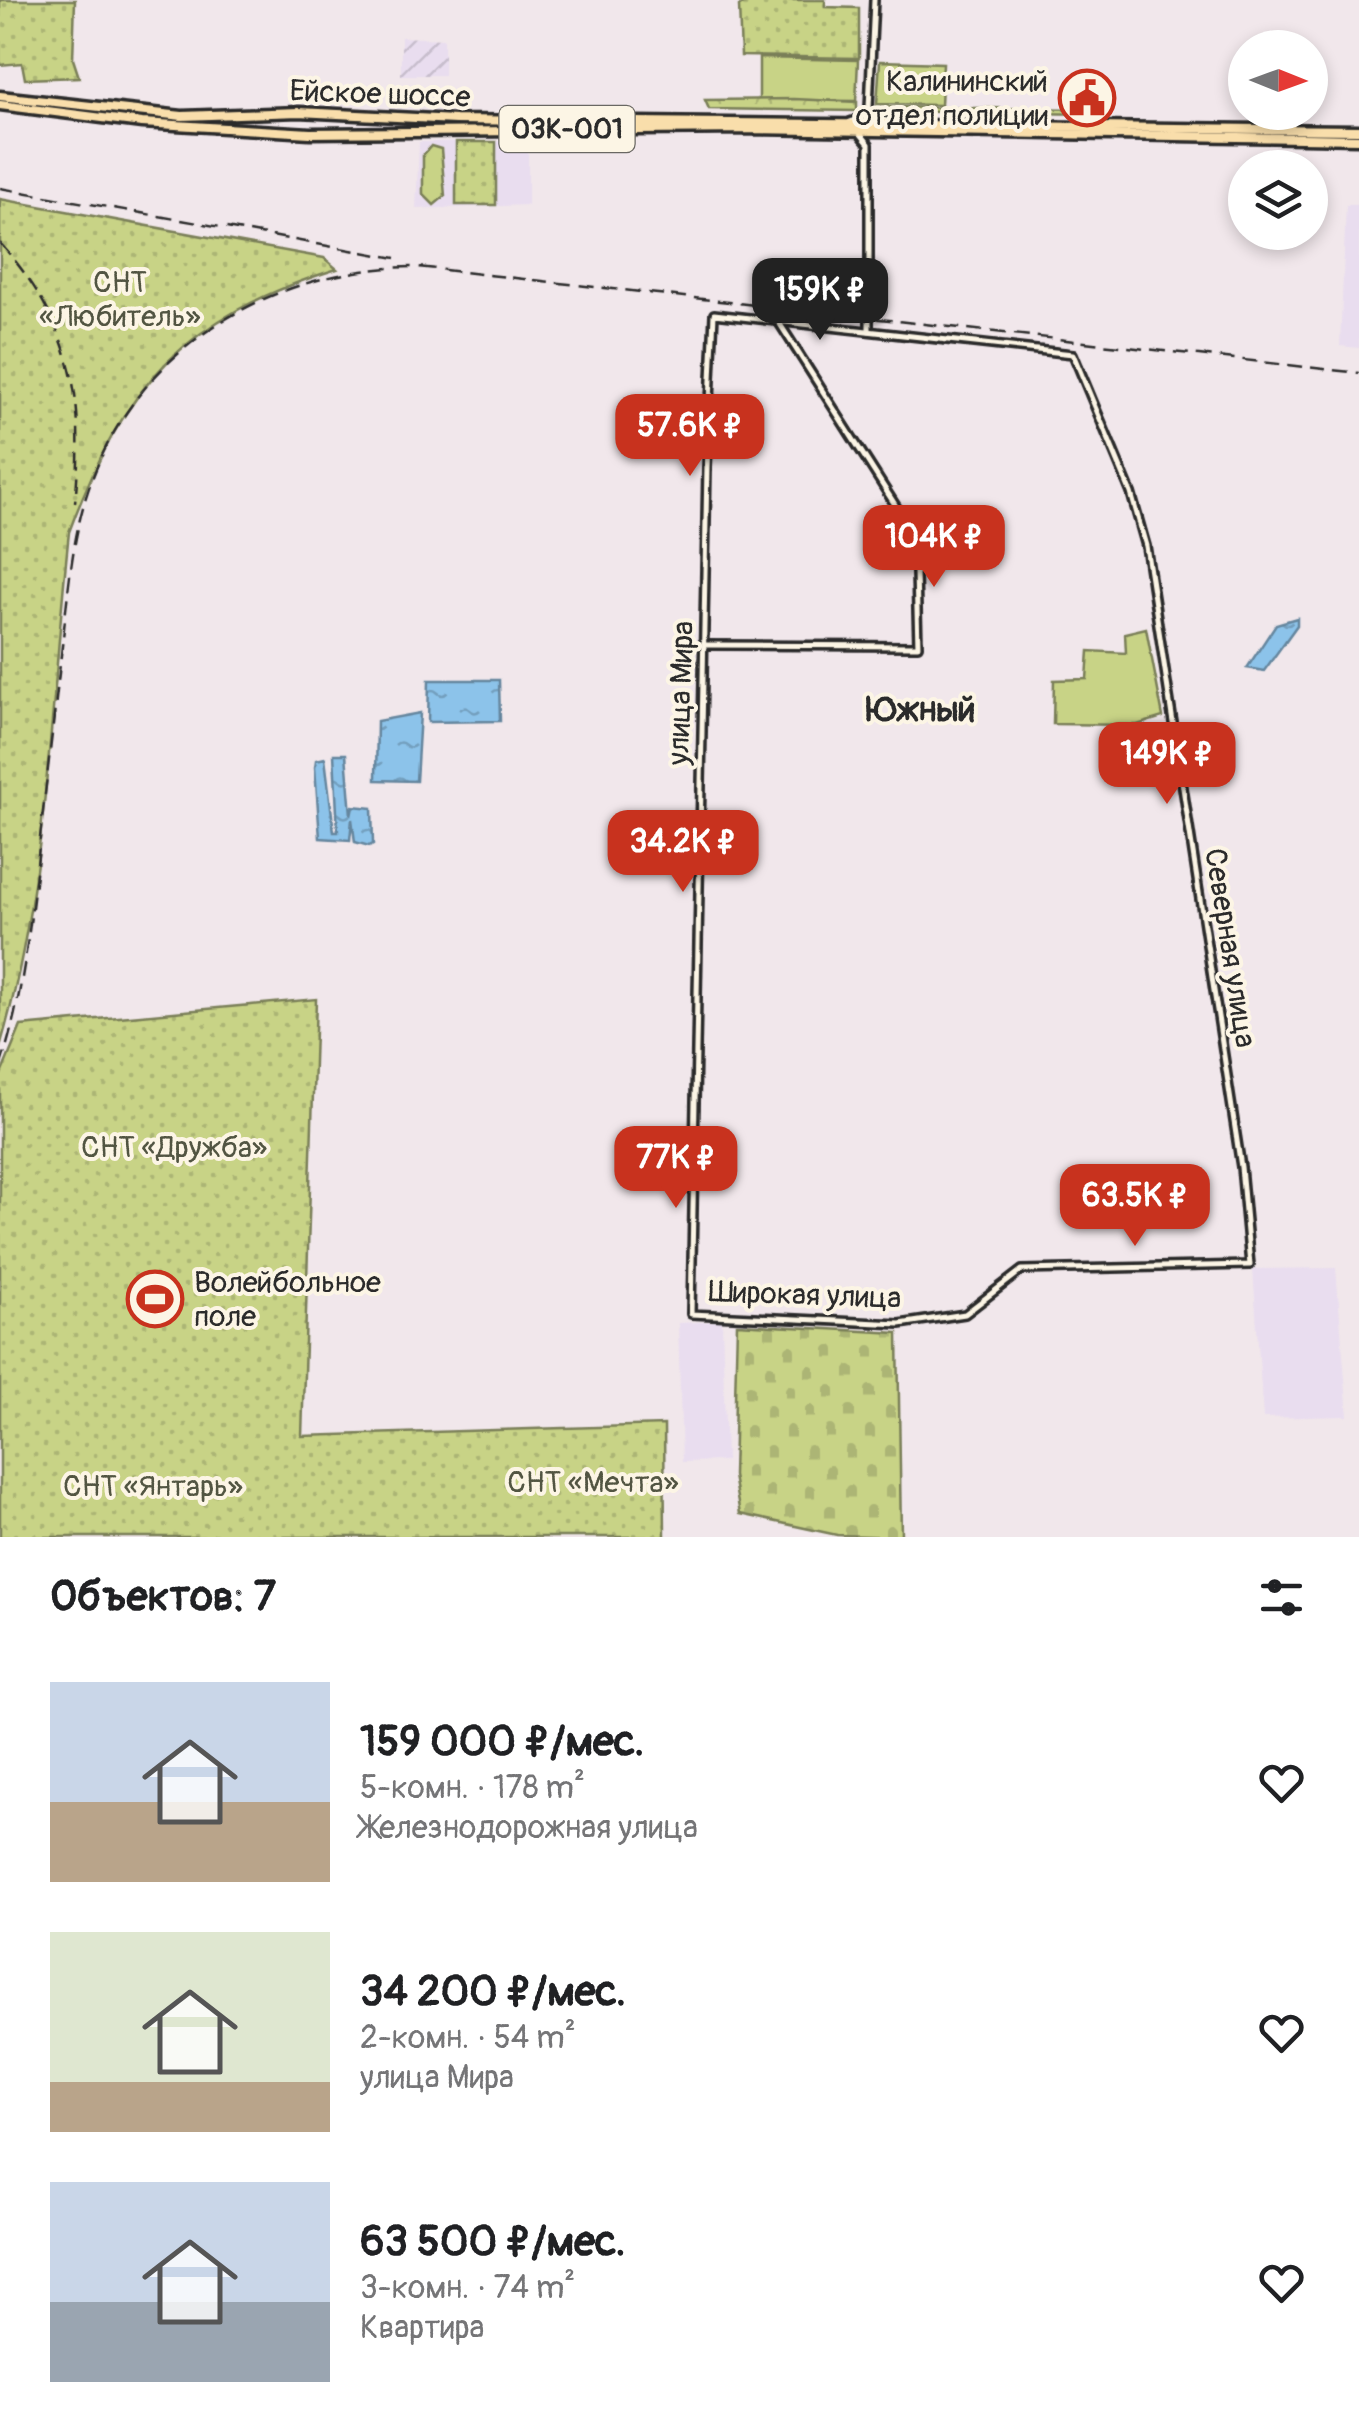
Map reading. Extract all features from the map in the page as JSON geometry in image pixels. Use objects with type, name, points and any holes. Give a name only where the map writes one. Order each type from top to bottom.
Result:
[{"type":"main road","name":"Ейское шоссе","points":[[0,96],[154,115],[347,115],[847,126],[887,131],[1359,139]]},
{"type":"main road","name":"Ейское шоссе","points":[[0,105],[142,123],[286,132],[669,129],[902,122],[1359,130]]},
{"type":"main road","points":[[266,114],[294,118],[294,127],[286,132]]},
{"type":"main road","name":"03К-001","points":[[347,115],[310,116],[304,125],[309,130],[348,132]]},
{"type":"street","points":[[847,126],[864,117],[870,108],[874,0]]},
{"type":"street","points":[[870,108],[882,120],[902,122]]},
{"type":"street","points":[[847,126],[860,132],[869,144]]},
{"type":"street","points":[[777,320],[869,331],[869,144],[874,136],[887,131]]},
{"type":"street","name":"улица Мира","points":[[691,1314],[714,314],[777,320]]},
{"type":"street","points":[[706,646],[918,646],[915,536],[777,320]]},
{"type":"street","name":"Северная улица","points":[[869,331],[1073,354],[1144,536],[1241,1167],[1250,1266],[1022,1270]]},
{"type":"street","name":"Широкая улица","points":[[691,1314],[856,1325],[957,1316],[1022,1270]]},
{"type":"shaded area","points":[[401,37],[444,39],[444,75],[401,75]]},
{"type":"shaded area","points":[[528,141],[528,205],[416,209],[419,142]]},
{"type":"shaded area","points":[[1346,205],[1359,205],[1359,348],[1340,346]]},
{"type":"shaded area","points":[[1336,1268],[1348,1416],[1263,1418],[1253,1269]]},
{"type":"shaded area","points":[[722,1321],[726,1461],[682,1462],[678,1323]]},
{"type":"green space","points":[[0,0],[75,0],[73,59],[79,77],[25,79],[22,63],[0,65]]},
{"type":"green space","points":[[753,0],[825,0],[825,7],[859,8],[859,58],[741,56],[739,6]]},
{"type":"green space","points":[[759,58],[858,60],[856,101],[759,100]]},
{"type":"green space","points":[[880,61],[943,63],[941,105],[877,104]]},
{"type":"green space","points":[[705,100],[857,102],[857,111],[709,109]]},
{"type":"green space","points":[[873,107],[1097,109],[1098,114],[874,111]]},
{"type":"green space","points":[[456,142],[496,142],[496,205],[456,205]]},
{"type":"green space","points":[[431,146],[441,149],[445,196],[434,205],[423,194],[423,155]]},
{"type":"green space","name":"СНТ «Любитель»","points":[[0,199],[324,258],[337,269],[284,288],[199,334],[166,363],[138,396],[90,480],[69,532],[38,857],[16,985],[0,1047]]},
{"type":"green space","points":[[1146,628],[1163,717],[1137,725],[1053,724],[1054,680],[1087,679],[1089,651],[1126,653],[1125,633]]},
{"type":"green space","points":[[316,999],[302,1436],[664,1425],[665,1537],[0,1537],[0,1077],[21,1026]]},
{"type":"green space","points":[[737,1324],[898,1333],[901,1537],[837,1535],[740,1514],[733,1476]]},
{"type":"water","points":[[1297,618],[1297,625],[1264,671],[1247,668],[1276,624]]},
{"type":"water","points":[[429,680],[499,680],[500,721],[428,722]]},
{"type":"water","points":[[420,713],[416,781],[376,780],[377,721]]},
{"type":"water","points":[[334,754],[346,754],[351,815],[353,806],[372,808],[373,844],[369,846],[355,842],[352,819],[350,840],[320,838],[316,760],[325,758],[334,832],[338,832]]},
{"type":"railway","points":[[0,188],[396,258]]},
{"type":"railway","points":[[0,243],[44,303],[69,364],[78,429],[75,502]]},
{"type":"railway","points":[[0,1067],[24,967],[71,571],[86,497],[107,445],[136,399],[172,360],[213,327],[260,301],[310,282],[363,271],[418,267],[1359,373]]},
{"type":"place","name":"Калининский отдел полиции","points":[[1087,98]]},
{"type":"place","name":"Волейбольное поле","points":[[155,1299]]},
{"type":"district","name":"Южный","points":[[921,710]]},
{"type":"park label","name":"СНТ «Дружба»","points":[[174,1147]]},
{"type":"park label","name":"СНТ «Мечта»","points":[[593,1482]]},
{"type":"park label","name":"СНТ «Янтарь»","points":[[153,1486]]}]
